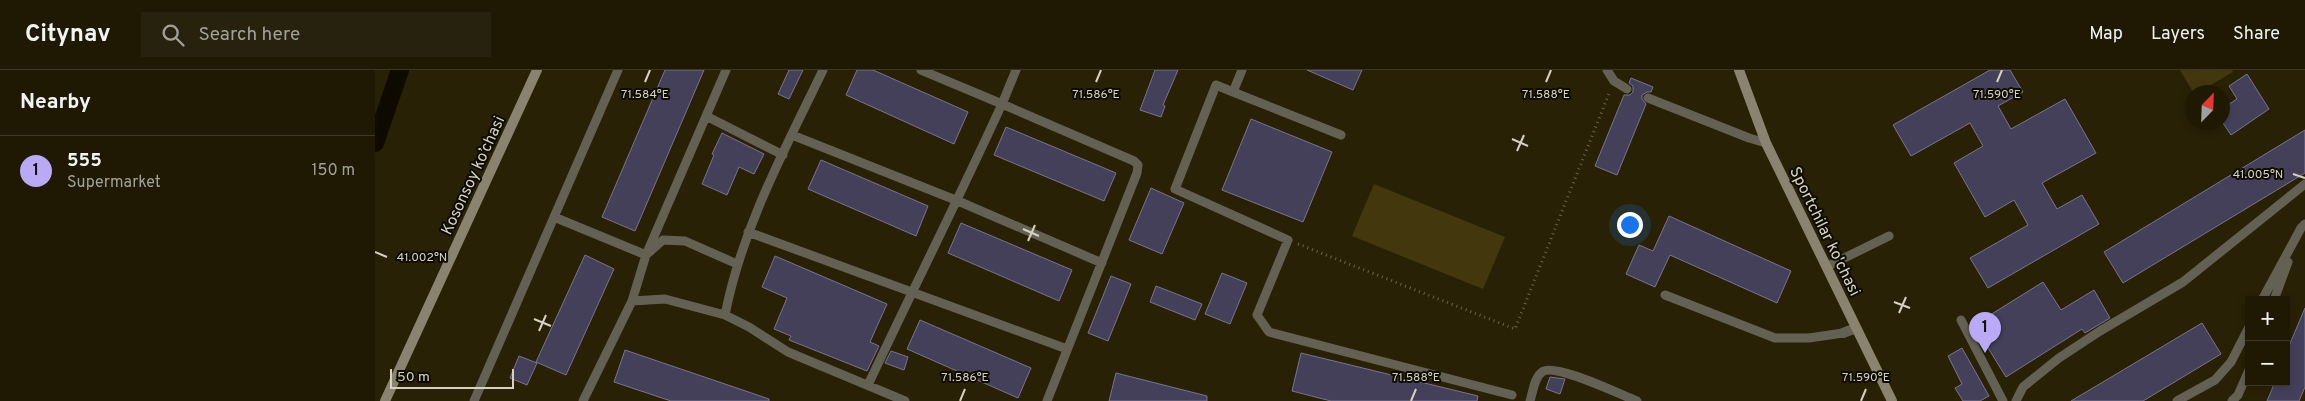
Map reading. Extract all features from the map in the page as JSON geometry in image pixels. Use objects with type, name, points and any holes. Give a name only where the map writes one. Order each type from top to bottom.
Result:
[{"type":"street","name":"Kosonsoy ko’chasi","points":[[385,401],[537,70]]},
{"type":"street","name":"Sportchilar ko'chasi","points":[[1739,70],[1767,143],[1892,401]]},
{"type":"street","points":[[1843,333],[1856,328]]},
{"type":"lane","points":[[474,401],[617,70]]},
{"type":"lane","points":[[583,401],[632,301],[646,255],[726,70]]},
{"type":"lane","points":[[725,315],[737,264],[748,232],[823,70]]},
{"type":"lane","points":[[921,70],[1134,161],[1137,165],[1137,173],[1047,401]]},
{"type":"lane","points":[[868,385],[911,291],[957,201],[1016,70]]},
{"type":"lane","points":[[1233,92],[1242,70]]},
{"type":"lane","points":[[1607,70],[1614,81],[1627,89]]},
{"type":"lane","points":[[1614,81],[1616,70]]},
{"type":"lane","points":[[1341,135],[1216,85],[1175,189],[1288,240],[1257,315],[1269,332],[1512,395]]},
{"type":"lane","points":[[1648,98],[1749,138],[1767,143]]},
{"type":"lane","points":[[706,116],[783,155]]},
{"type":"lane","points":[[792,135],[957,201],[1101,264]]},
{"type":"lane","points":[[2016,401],[2023,387],[2059,358],[2183,282],[2305,184]]},
{"type":"lane","points":[[554,217],[646,255]]},
{"type":"lane","points":[[2264,296],[2303,226]]},
{"type":"lane","points":[[2276,296],[2303,226]]},
{"type":"lane","points":[[748,232],[1067,349]]},
{"type":"lane","points":[[1826,267],[1889,236]]},
{"type":"lane","points":[[646,255],[663,240],[685,241],[737,264]]},
{"type":"lane","points":[[1665,294],[1775,338],[1809,338],[1843,333]]},
{"type":"lane","points":[[632,301],[665,298],[725,315],[749,327],[788,352],[905,401]]},
{"type":"lane","points":[[1961,320],[2003,401]]},
{"type":"lane","points":[[2177,401],[2215,380],[2231,362],[2245,335]]},
{"type":"lane","points":[[1530,401],[1535,381],[1540,373],[1547,369],[1561,371],[1637,401]]},
{"type":"lane","points":[[2232,401],[2238,395],[2245,379]]},
{"type":"path","points":[[1288,240],[1515,329],[1614,81]]},
{"type":"shaded area","points":[[2180,70],[2232,70],[2233,72],[2211,85],[2189,85]]},
{"type":"shaded area","points":[[1374,184],[1505,237],[1483,289],[1352,236]]},
{"type":"building","points":[[665,70],[704,70],[635,231],[602,217]]},
{"type":"building","points":[[789,70],[803,70],[789,99],[778,94]]},
{"type":"building","points":[[857,70],[873,70],[968,112],[954,144],[846,95]]},
{"type":"building","points":[[1155,70],[1178,70],[1163,105],[1165,106],[1161,117],[1140,110]]},
{"type":"building","points":[[1307,70],[1362,70],[1353,90]]},
{"type":"building","points":[[1990,70],[2010,70],[2023,92],[1998,106],[2011,129],[2065,99],[2096,153],[2042,183],[2057,209],[2082,195],[2099,224],[1988,288],[1970,258],[2028,225],[2014,200],[1985,217],[1954,163],[1983,146],[1970,123],[1911,156],[1893,125]]},
{"type":"building","points":[[2247,74],[2269,109],[2231,135],[2228,130],[2230,130],[2230,104],[2237,99],[2230,85]]},
{"type":"building","points":[[1631,78],[1653,87],[1651,92],[1642,95],[1642,99],[1646,104],[1617,175],[1595,166],[1624,95],[1630,95],[1633,92],[1633,86],[1629,83]]},
{"type":"building","points":[[1251,119],[1332,152],[1303,222],[1222,190]]},
{"type":"building","points":[[1006,127],[1116,173],[1104,201],[994,155]]},
{"type":"building","points":[[2305,130],[2305,173],[2123,283],[2104,252]]},
{"type":"building","points":[[722,133],[764,154],[754,174],[739,167],[727,195],[702,184],[714,155],[712,154]]},
{"type":"building","points":[[821,160],[928,206],[916,236],[808,189]]},
{"type":"building","points":[[1151,188],[1184,203],[1162,254],[1129,240]]},
{"type":"building","points":[[1669,216],[1791,271],[1777,303],[1670,255],[1655,287],[1626,274],[1639,245],[1653,251]]},
{"type":"building","points":[[961,223],[1072,270],[1059,301],[948,253]]},
{"type":"building","points":[[585,255],[614,269],[566,375],[536,362]]},
{"type":"building","points":[[775,256],[887,304],[870,342],[879,346],[867,371],[789,340],[791,336],[774,329],[787,298],[762,287]]},
{"type":"building","points":[[1222,273],[1247,283],[1230,324],[1205,314]]},
{"type":"building","points":[[1111,276],[1131,284],[1108,341],[1088,333]]},
{"type":"building","points":[[2043,282],[2061,310],[2094,290],[2110,318],[2085,333],[2082,329],[2006,377],[1974,325]]},
{"type":"building","points":[[1156,286],[1202,304],[1195,320],[1150,302]]},
{"type":"building","points":[[2305,308],[2305,387],[2299,401],[2267,401],[2273,386],[2290,386],[2290,344]]},
{"type":"building","points":[[920,320],[1031,368],[1018,398],[907,349]]},
{"type":"building","points":[[2202,323],[2221,354],[2143,401],[2071,401]]},
{"type":"building","points":[[1962,348],[1989,396],[1980,401],[1963,401],[1955,388],[1962,384],[1948,356]]},
{"type":"building","points":[[625,350],[769,399],[769,401],[671,401],[614,382]]},
{"type":"building","points":[[891,351],[908,357],[904,370],[885,363]]},
{"type":"building","points":[[1301,353],[1478,396],[1477,401],[1331,401],[1292,391]]},
{"type":"building","points":[[519,356],[537,363],[527,385],[510,378]]},
{"type":"building","points":[[1116,373],[1207,396],[1207,401],[1109,401]]},
{"type":"building","points":[[1550,377],[1565,379],[1560,394],[1546,389]]},
{"type":"waterway","points":[[375,143],[400,70]]},
{"type":"place","name":"555","points":[[1985,353]]}]
